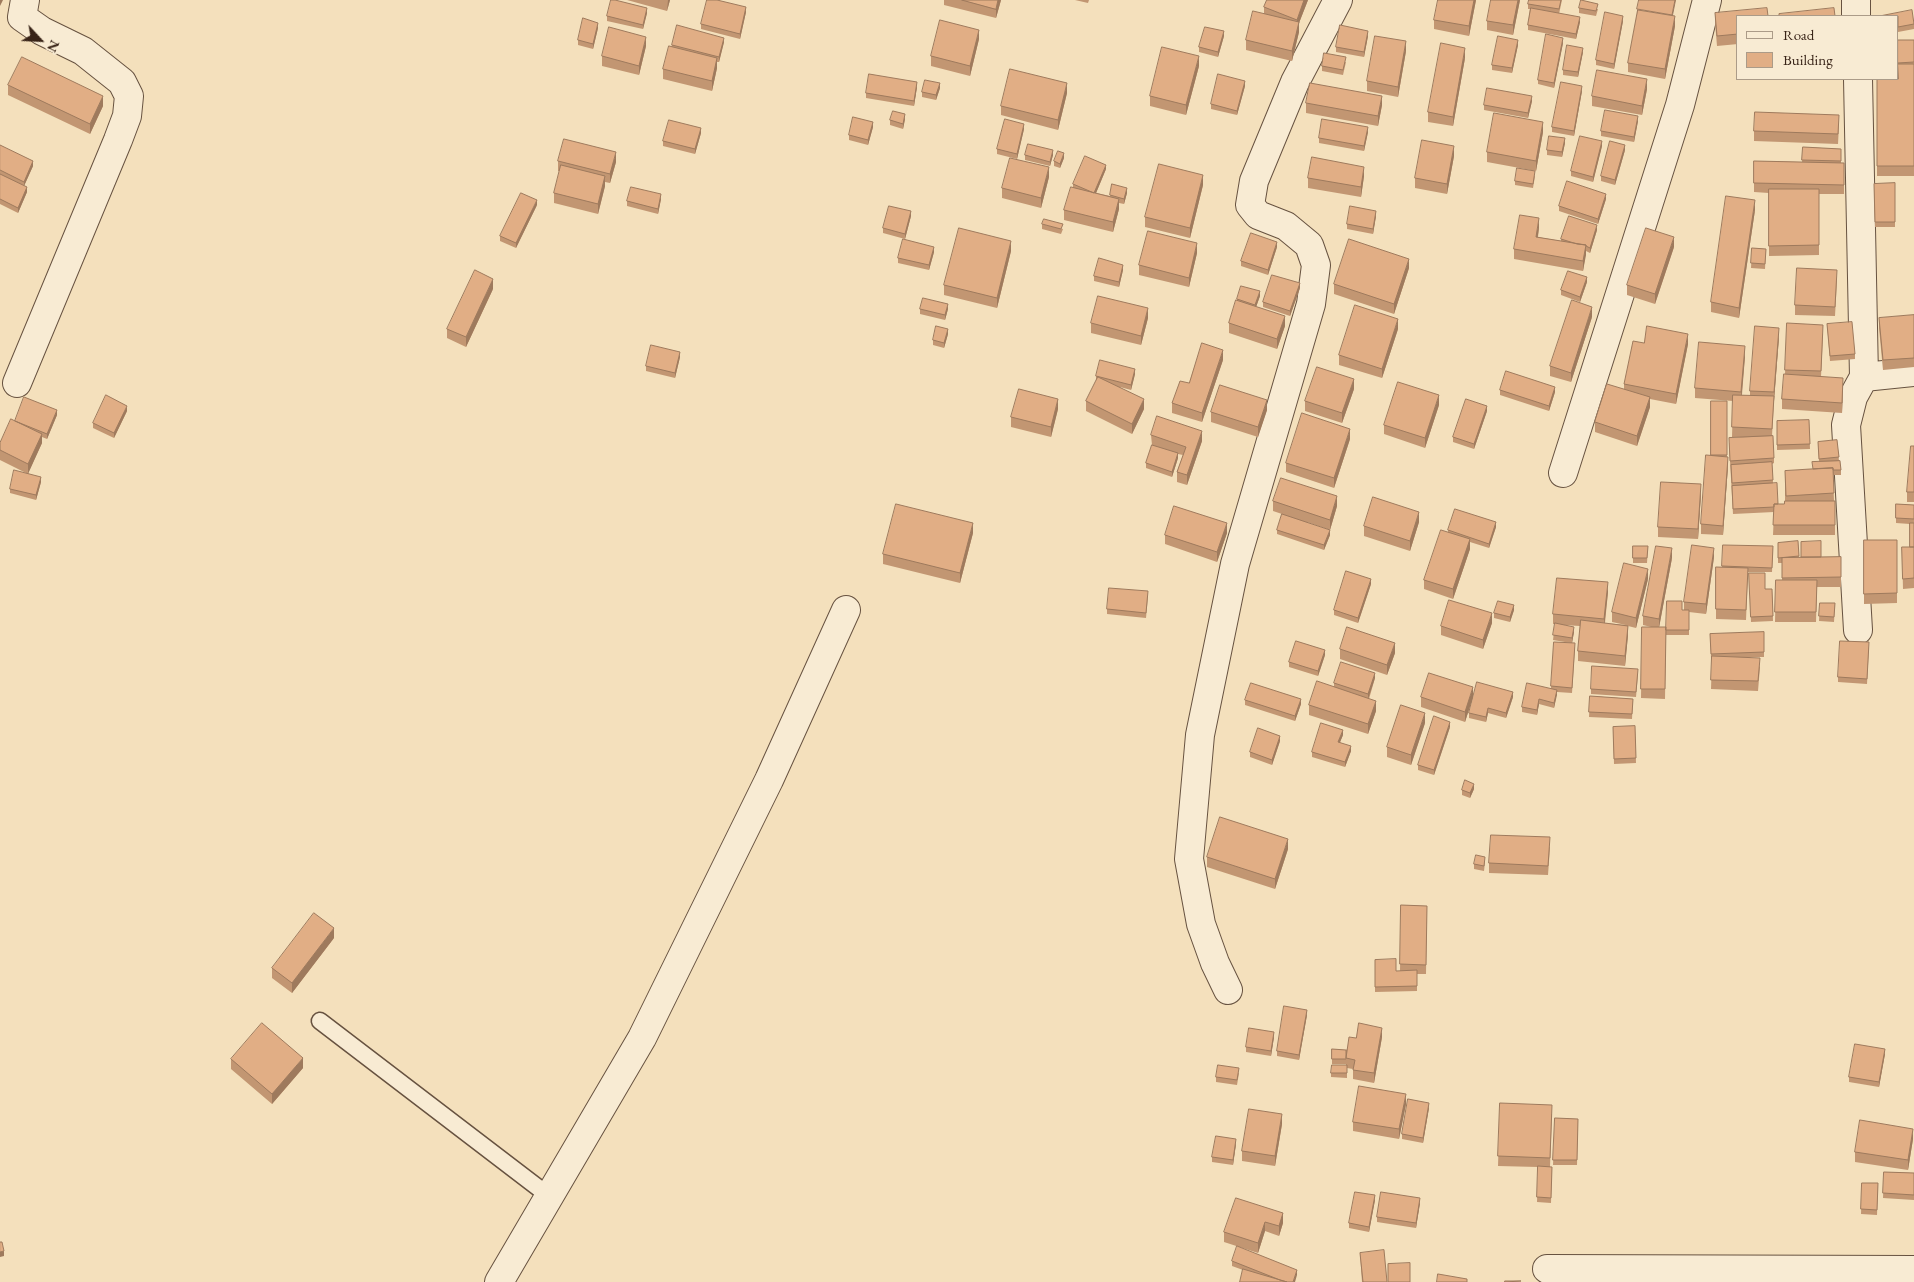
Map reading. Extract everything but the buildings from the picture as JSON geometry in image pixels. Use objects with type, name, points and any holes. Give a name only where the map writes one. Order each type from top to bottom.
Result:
[{"type":"street","points":[[17,383],[118,140],[127,116],[129,96],[122,82],[83,50],[42,31],[22,17],[26,0]]},
{"type":"street","points":[[1228,990],[1215,963],[1202,924],[1189,859],[1200,735],[1235,564],[1310,304],[1316,265],[1309,246],[1286,226],[1258,215],[1250,205],[1254,181],[1295,82],[1338,0]]},
{"type":"street","points":[[1563,473],[1680,104],[1707,0]]},
{"type":"street","points":[[1856,0],[1856,15]]},
{"type":"street","points":[[1858,80],[1864,377],[1853,398],[1846,425],[1858,630]]},
{"type":"street","points":[[1864,377],[1914,372]]},
{"type":"street","points":[[499,1282],[642,1038],[769,780],[846,610]]},
{"type":"street","points":[[1547,1269],[1914,1270]]},
{"type":"lane","points":[[320,1021],[549,1196]]}]
